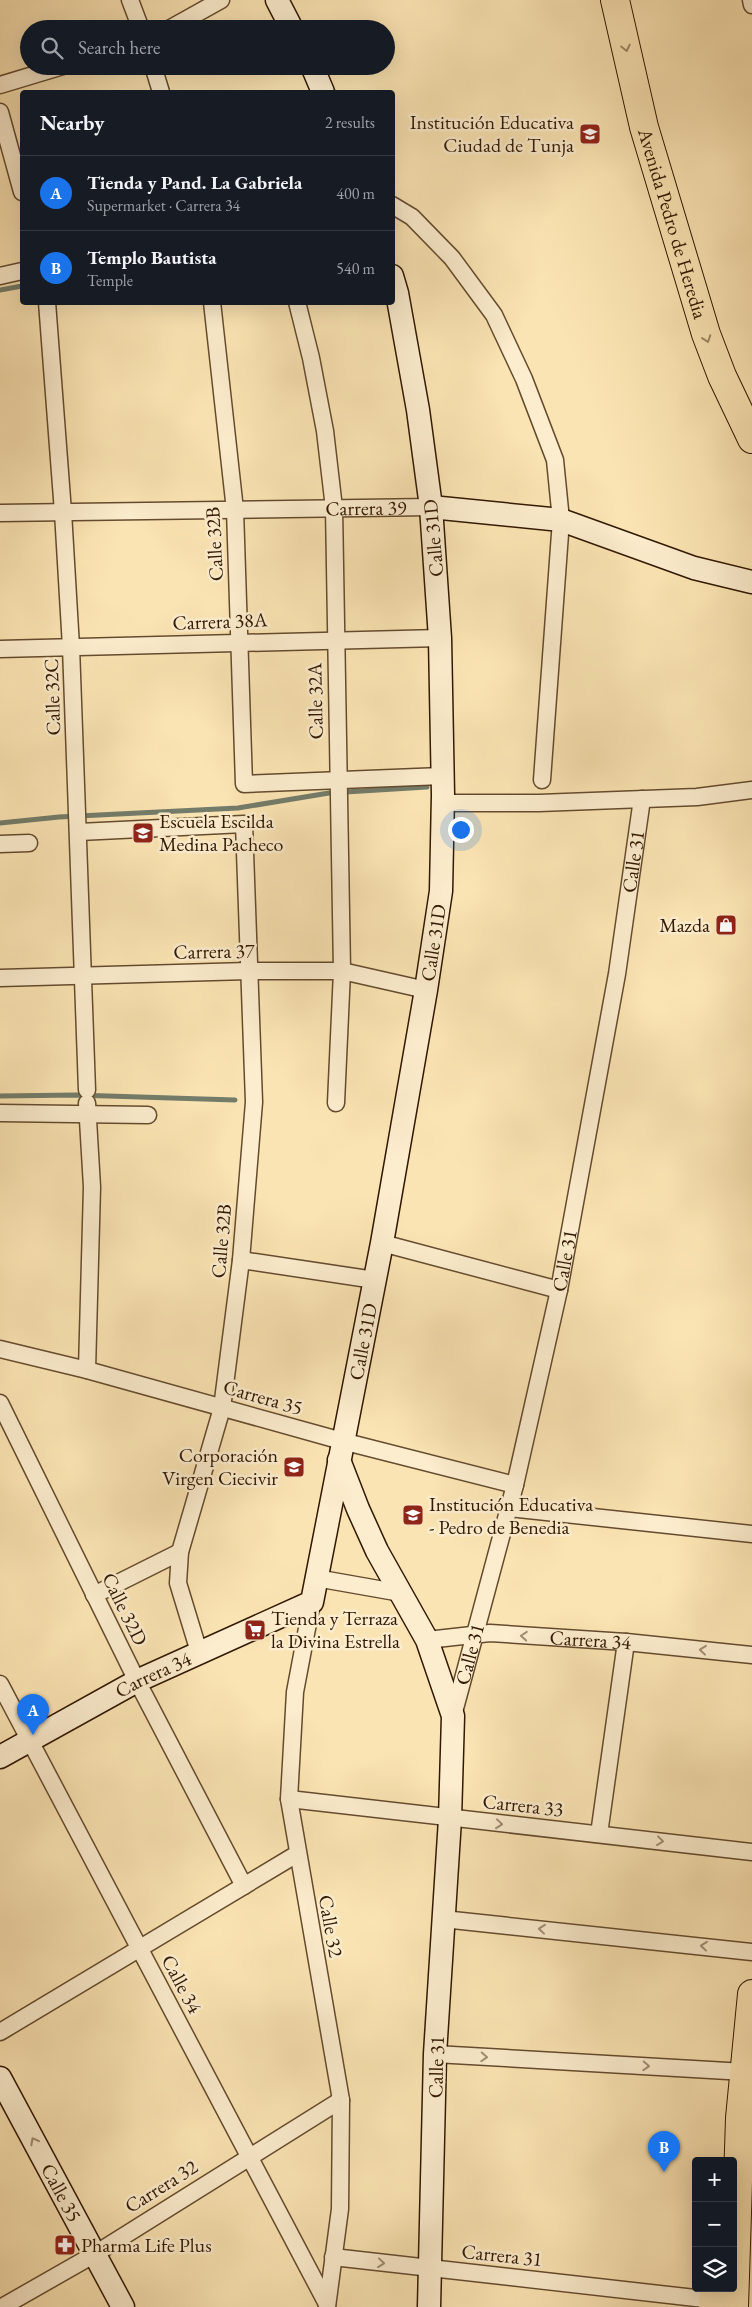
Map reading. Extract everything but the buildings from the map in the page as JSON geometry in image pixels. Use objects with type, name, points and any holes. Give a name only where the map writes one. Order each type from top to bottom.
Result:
[{"type":"highway","name":"Avenida Pedro de Heredia","points":[[615,0],[642,121],[706,334],[726,385],[752,440]]},
{"type":"highway","points":[[718,2301],[740,2118],[752,1994]]},
{"type":"highway","points":[[732,2157],[740,2118]]},
{"type":"street","points":[[130,0],[138,20]]},
{"type":"street","points":[[185,20],[222,0]]},
{"type":"street","points":[[277,0],[287,20]]},
{"type":"street","points":[[751,0],[752,5]]},
{"type":"street","points":[[0,85],[34,75]]},
{"type":"street","points":[[155,75],[159,90]]},
{"type":"street","points":[[316,75],[322,90]]},
{"type":"street","points":[[0,112],[20,185]]},
{"type":"street","points":[[395,207],[412,217],[452,258],[494,315],[524,379],[555,460],[561,520],[542,780]]},
{"type":"street","points":[[0,276],[20,272]]},
{"type":"street","name":"Calle 31D","points":[[312,1602],[382,1243],[426,990],[441,890],[440,638],[431,507],[418,410],[395,291]]},
{"type":"street","name":"Calle 32C","points":[[46,305],[63,512],[71,647],[87,1102],[92,1187],[87,1370]]},
{"type":"street","name":"Calle 32B","points":[[212,305],[235,510],[244,784],[338,788]]},
{"type":"street","name":"Calle 32A","points":[[297,305],[311,358],[325,431],[334,508],[342,971],[336,1103]]},
{"type":"street","name":"Carrera 39","points":[[0,513],[431,507],[561,520],[694,568],[752,582]]},
{"type":"street","name":"Carrera 38A","points":[[0,649],[335,639],[440,638]]},
{"type":"street","points":[[338,788],[442,776]]},
{"type":"street","points":[[442,803],[697,797],[752,790]]},
{"type":"street","name":"Calle 31","points":[[431,2307],[430,2268],[436,2054],[450,1819],[453,1716],[510,1508],[560,1290],[617,974],[642,799]]},
{"type":"street","name":"Calle 32B","points":[[78,829],[244,824],[254,1102],[241,1260],[222,1408],[180,1552],[178,1584],[199,1652]]},
{"type":"street","points":[[0,844],[28,843]]},
{"type":"street","name":"Carrera 37","points":[[0,978],[248,971],[342,971],[426,990]]},
{"type":"street","points":[[0,1113],[87,1102],[148,1115]]},
{"type":"street","points":[[382,1243],[560,1290]]},
{"type":"street","points":[[241,1260],[375,1280]]},
{"type":"street","name":"Carrera 35","points":[[0,1349],[87,1370],[222,1408],[341,1450],[515,1485]]},
{"type":"street","name":"Calle 32D","points":[[0,1403],[136,1681],[244,1886]]},
{"type":"street","name":"Calle 31","points":[[341,1450],[362,1517],[427,1640],[453,1716]]},
{"type":"street","points":[[510,1508],[752,1534]]},
{"type":"street","points":[[94,1596],[180,1552]]},
{"type":"street","points":[[316,1578],[401,1593]]},
{"type":"street","name":"Carrera 34","points":[[0,1757],[136,1681],[312,1602]]},
{"type":"street","name":"Calle 32","points":[[312,1602],[295,1692],[289,1799],[341,2100],[340,2209],[332,2258]]},
{"type":"street","name":"Carrera 34","points":[[427,1640],[490,1633],[626,1642],[752,1655]]},
{"type":"street","points":[[600,1834],[626,1642]]},
{"type":"street","name":"Calle 34","points":[[0,1684],[326,2305]]},
{"type":"street","name":"Carrera 33","points":[[289,1799],[450,1819],[752,1852]]},
{"type":"street","points":[[0,2032],[297,1854]]},
{"type":"street","points":[[443,1919],[752,1952]]},
{"type":"street","points":[[436,2054],[745,2072]]},
{"type":"street","name":"Calle 35","points":[[0,2078],[124,2307]]},
{"type":"street","name":"Carrera 32","points":[[2,2307],[95,2254],[341,2100]]},
{"type":"street","points":[[326,2305],[332,2258]]},
{"type":"street","name":"Carrera 31","points":[[332,2258],[718,2301]]},
{"type":"waterway","points":[[0,290],[20,286]]},
{"type":"waterway","points":[[0,823],[59,817],[238,808],[329,793],[427,787]]},
{"type":"waterway","points":[[0,1096],[76,1095],[235,1100]]},
{"type":"place","name":"Institución Educativa Ciudad de Tunja","points":[[590,134]]},
{"type":"place","name":"Escuela Escilda Medina Pacheco","points":[[143,833]]},
{"type":"place","name":"Mazda","points":[[726,925]]},
{"type":"place","name":"Corporación Virgen Ciecivir","points":[[294,1467]]},
{"type":"place","name":"Institución Educativa - Pedro de Benedia","points":[[413,1515]]},
{"type":"place","name":"Tienda y Terraza la Divina Estrella","points":[[255,1630]]},
{"type":"place","name":"Tienda y Pand. La Gabriela","points":[[33,1735]]},
{"type":"place","name":"Templo Bautista","points":[[664,2172]]},
{"type":"place","name":"Pharma Life Plus","points":[[65,2245]]}]
